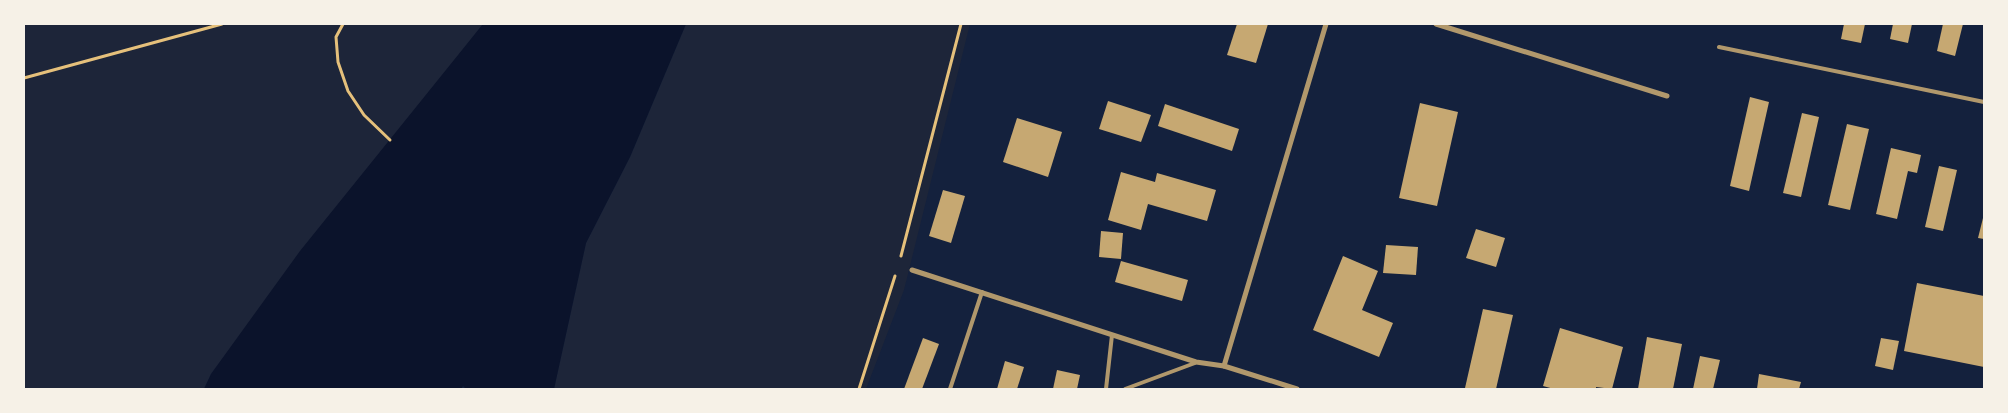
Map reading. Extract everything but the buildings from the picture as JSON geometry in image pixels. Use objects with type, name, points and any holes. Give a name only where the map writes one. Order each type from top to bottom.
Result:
[{"type":"street","points":[[1224,366],[1326,24]]},
{"type":"street","points":[[1436,24],[1667,96]]},
{"type":"street","points":[[912,270],[1196,362],[1224,366],[1298,389]]},
{"type":"lane","points":[[1719,47],[1984,102]]},
{"type":"lane","points":[[950,389],[982,292]]},
{"type":"lane","points":[[1106,389],[1112,334]]},
{"type":"lane","points":[[1125,389],[1196,362]]},
{"type":"path","points":[[24,78],[222,24]]},
{"type":"path","points":[[343,24],[336,38],[338,62],[348,91],[364,115],[390,140]]},
{"type":"path","points":[[901,257],[961,24]]},
{"type":"path","points":[[859,389],[895,276]]},
{"type":"shaded area","points":[[24,24],[483,24],[211,374],[204,389],[24,389]]},
{"type":"shaded area","points":[[483,24],[686,24],[630,157],[586,243],[554,389],[466,389],[463,386],[461,389],[204,389],[211,374],[300,251]]},
{"type":"shaded area","points":[[686,24],[970,24],[904,290],[866,389],[554,389],[586,243],[630,157]]}]
